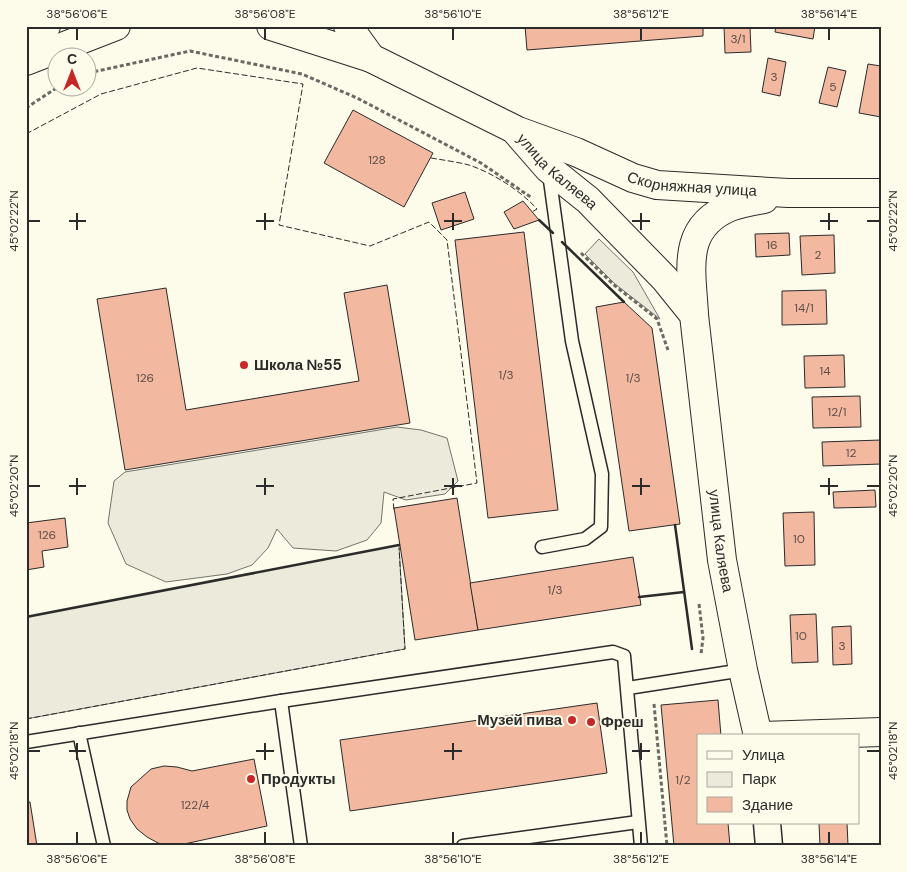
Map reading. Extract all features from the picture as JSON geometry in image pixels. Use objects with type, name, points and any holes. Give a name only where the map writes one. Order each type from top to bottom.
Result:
[{"type":"main road","points":[[26,43],[46,26]]},
{"type":"main road","points":[[26,61],[116,26]]},
{"type":"main road","points":[[271,26],[371,58]]},
{"type":"main road","name":"улица Каляева","points":[[348,26],[371,58],[514,129],[548,168],[588,200],[665,279],[694,315]]},
{"type":"main road","name":"Скорняжная улица","points":[[514,129],[576,152],[633,178],[657,185],[788,193],[881,193]]},
{"type":"main road","name":"улица Каляева","points":[[759,734],[743,670],[722,560],[694,315],[691,257],[698,232],[708,220],[730,207],[788,193]]},
{"type":"main road","points":[[820,734],[881,732]]},
{"type":"street","points":[[767,824],[769,846]]},
{"type":"lane","points":[[542,547],[585,539],[601,527],[602,474],[572,341],[548,168]]},
{"type":"lane","points":[[26,742],[281,700],[613,652],[624,656],[641,846]]},
{"type":"lane","points":[[628,688],[743,670]]},
{"type":"lane","points":[[281,700],[300,846]]},
{"type":"lane","points":[[79,733],[104,846]]},
{"type":"lane","points":[[463,846],[492,844],[638,822]]},
{"type":"path","points":[[98,71],[190,51],[302,74],[357,98],[480,163],[531,197],[614,285],[657,319],[670,356]]},
{"type":"path","points":[[26,108],[48,94]]},
{"type":"path","points":[[696,658],[702,654],[703,638],[698,599]]},
{"type":"path","points":[[654,700],[667,846]]},
{"type":"green space","points":[[397,427],[421,430],[447,438],[458,481],[445,494],[406,500],[384,492],[381,523],[367,540],[336,551],[293,548],[277,529],[268,548],[252,565],[227,574],[166,582],[126,564],[108,523],[114,481],[125,472]]},
{"type":"shaded area","points":[[599,239],[633,272],[660,319],[615,284],[585,254]]},
{"type":"shaded area","points":[[399,545],[405,649],[26,719],[26,617]]},
{"type":"building","points":[[525,26],[703,26],[703,36],[527,50]]},
{"type":"building","points":[[724,26],[750,26],[751,52],[725,53]]},
{"type":"building","points":[[776,26],[815,26],[813,39],[775,32]]},
{"type":"building","points":[[768,58],[786,62],[780,96],[762,92]]},
{"type":"building","points":[[868,64],[881,66],[881,117],[859,113]]},
{"type":"building","points":[[828,67],[846,71],[837,107],[819,103]]},
{"type":"building","points":[[353,110],[433,153],[404,207],[324,163]]},
{"type":"building","points":[[465,192],[474,219],[441,230],[432,203]]},
{"type":"building","points":[[523,201],[539,220],[514,229],[504,212]]},
{"type":"building","points":[[524,232],[558,510],[488,518],[455,240]]},
{"type":"building","points":[[789,233],[790,255],[756,257],[755,234]]},
{"type":"building","points":[[834,235],[835,273],[802,275],[800,236]]},
{"type":"building","points":[[387,285],[410,423],[125,470],[97,299],[166,288],[186,410],[359,381],[344,293]]},
{"type":"building","points":[[826,290],[827,324],[782,325],[782,291]]},
{"type":"building","points":[[624,302],[652,328],[680,524],[629,531],[596,307]]},
{"type":"building","points":[[844,355],[845,387],[805,388],[804,356]]},
{"type":"building","points":[[860,396],[861,427],[813,428],[812,397]]},
{"type":"building","points":[[881,440],[881,464],[823,466],[822,442]]},
{"type":"building","points":[[875,490],[876,507],[834,508],[833,492]]},
{"type":"building","points":[[457,498],[478,630],[415,640],[394,508]]},
{"type":"building","points":[[814,512],[815,565],[785,566],[783,513]]},
{"type":"building","points":[[65,518],[68,547],[42,551],[44,567],[26,570],[26,523]]},
{"type":"building","points":[[633,557],[641,605],[478,630],[470,583]]},
{"type":"building","points":[[816,614],[818,662],[792,663],[790,615]]},
{"type":"building","points":[[851,626],[852,664],[833,665],[832,627]]},
{"type":"building","points":[[718,700],[721,734],[697,734],[697,824],[728,824],[730,846],[674,846],[661,705]]},
{"type":"building","points":[[597,703],[607,773],[350,811],[340,740]]},
{"type":"building","points":[[254,759],[267,826],[169,846],[147,837],[137,829],[130,819],[127,801],[131,787],[151,769],[164,766],[192,771]]},
{"type":"building","points":[[30,802],[37,846],[26,846],[26,803]]},
{"type":"building","points":[[819,824],[847,824],[848,845],[820,846]]},
{"type":"fence","points":[[26,134],[101,94],[197,68],[303,84],[279,225],[370,246],[429,222],[447,240],[477,483],[393,499],[394,511]]},
{"type":"fence","points":[[431,158],[469,165],[497,178],[515,189],[537,209],[532,212]]},
{"type":"fence","points":[[26,719],[405,649],[399,548]]},
{"type":"wall","points":[[539,220],[553,233]]},
{"type":"wall","points":[[562,242],[624,302]]},
{"type":"wall","points":[[675,525],[692,649]]},
{"type":"wall","points":[[26,617],[399,545]]},
{"type":"wall","points":[[639,597],[684,592]]},
{"type":"place","name":"Школа №55","points":[[244,365]]},
{"type":"place","name":"Музей пива","points":[[572,720]]},
{"type":"place","name":"Фреш","points":[[591,722]]},
{"type":"place","name":"Продукты","points":[[251,779]]}]
